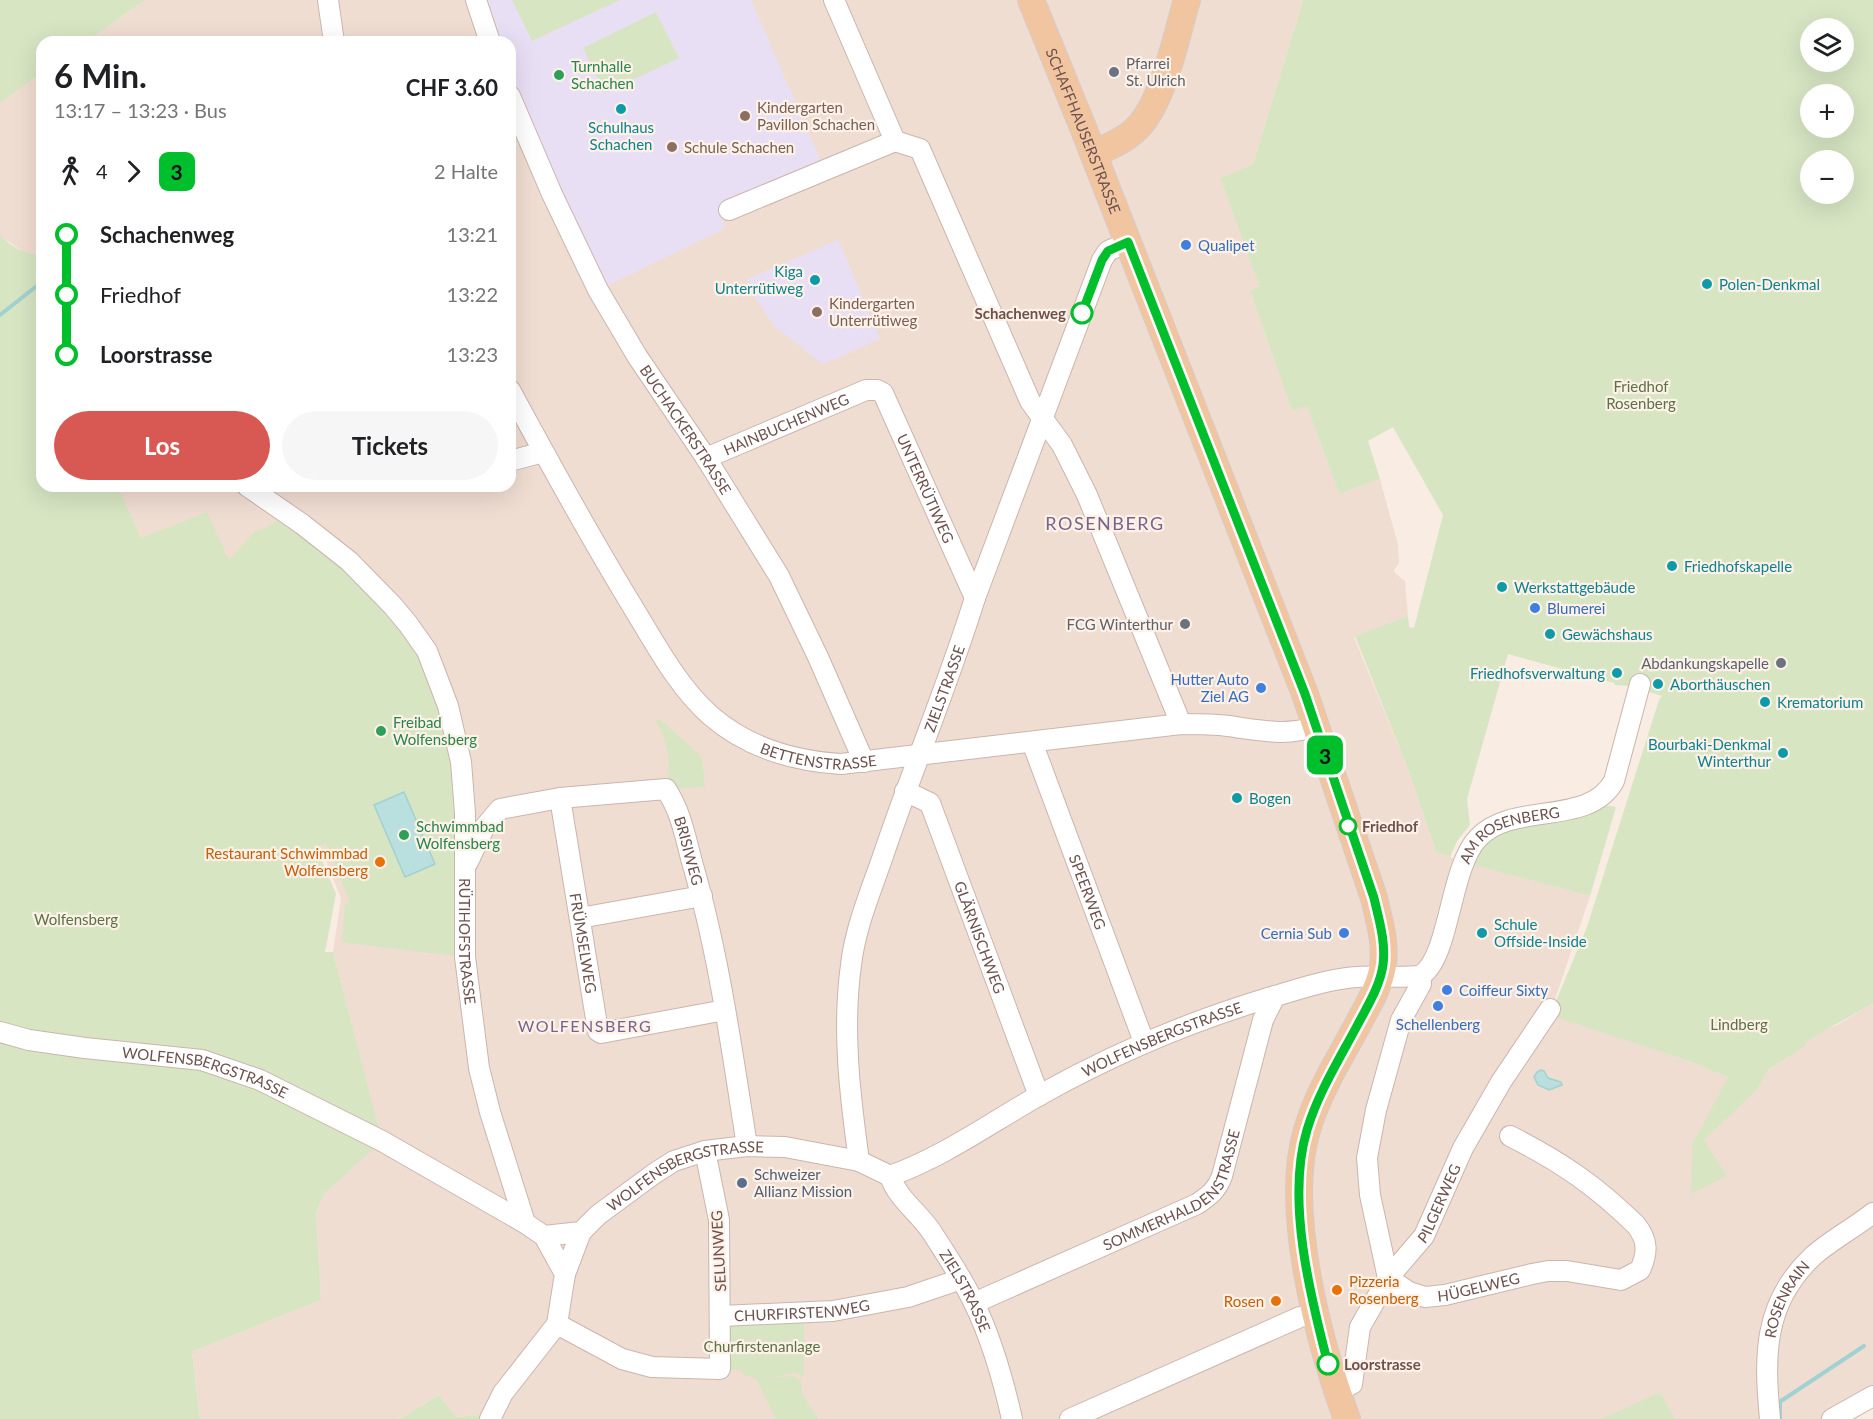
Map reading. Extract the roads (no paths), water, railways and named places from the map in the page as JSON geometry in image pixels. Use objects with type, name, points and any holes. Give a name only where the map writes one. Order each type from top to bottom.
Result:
[{"type":"main road","name":"SCHAFFHAUSERSTRASSE","points":[[1031,0],[1094,154],[1305,694],[1374,898],[1382,930],[1383,964],[1380,977],[1372,998],[1323,1090],[1305,1141],[1300,1167],[1301,1221],[1315,1314],[1347,1419]]},
{"type":"main road","points":[[1094,154],[1132,133],[1148,114],[1162,83],[1187,0]]},
{"type":"street","points":[[328,0],[333,36]]},
{"type":"street","points":[[476,0],[488,36]]},
{"type":"street","points":[[834,0],[895,141]]},
{"type":"street","name":"BUCHACKERSTRASSE","points":[[516,110],[547,184],[598,291],[779,576],[818,657],[864,762]]},
{"type":"street","points":[[729,210],[895,141],[920,149],[1030,401],[1062,445],[1087,495],[1181,724]]},
{"type":"street","name":"ZIELSTRASSE","points":[[859,1161],[848,1071],[846,1016],[851,963],[864,913],[905,791],[975,598],[1102,260],[1108,251],[1128,242]]},
{"type":"street","name":"HAINBUCHENWEG","points":[[706,458],[866,390]]},
{"type":"street","name":"UNTERRÜTIWEG","points":[[866,390],[877,390],[883,393],[975,598]]},
{"type":"street","name":"BETTENSTRASSE","points":[[516,401],[574,510],[658,648],[688,692],[711,716],[740,736],[780,754],[823,763],[864,762],[1181,724],[1204,724],[1281,732],[1303,731],[1316,726]]},
{"type":"street","points":[[516,459],[543,452]]},
{"type":"street","name":"RÜTIHOFSTRASSE","points":[[256,492],[302,524],[349,561],[408,624],[427,651],[448,706],[461,762],[465,813],[465,957],[479,1068],[490,1112],[525,1223]]},
{"type":"street","name":"AM ROSENBERG","points":[[1420,976],[1427,972],[1432,964],[1463,862],[1469,849],[1480,836],[1506,820],[1589,803],[1601,797],[1610,788],[1640,684]]},
{"type":"street","name":"SPEERWEG","points":[[1032,742],[1144,1042]]},
{"type":"street","name":"BRISIWEG","points":[[466,867],[484,828],[500,809],[560,798],[666,789],[676,806],[702,896],[725,1010],[747,1146]]},
{"type":"street","name":"GLÄRNISCHWEG","points":[[905,791],[930,803],[1039,1096]]},
{"type":"street","name":"FRÜMSELWEG","points":[[560,798],[598,1031],[601,1033],[725,1010]]},
{"type":"street","points":[[580,918],[702,896]]},
{"type":"street","points":[[1380,977],[1420,976],[1421,984],[1401,1020],[1376,1110],[1367,1158],[1370,1195],[1388,1278]]},
{"type":"street","name":"WOLFENSBERGSTRASSE","points":[[581,1232],[598,1215],[655,1173],[674,1161],[705,1151],[747,1146],[785,1147],[859,1161],[890,1176],[910,1169],[979,1133],[1039,1096],[1144,1042],[1217,1014],[1275,996],[1348,978],[1380,977]]},
{"type":"street","name":"SOMMERHALDENSTRASSE","points":[[974,1303],[1197,1204],[1210,1196],[1219,1186],[1263,1020],[1275,996]]},
{"type":"street","name":"PILGERWEG","points":[[1337,1391],[1352,1384],[1360,1327],[1388,1278],[1424,1236],[1463,1149],[1501,1082],[1550,1009]]},
{"type":"street","name":"WOLFENSBERGSTRASSE","points":[[0,1032],[29,1040],[85,1048],[202,1060],[260,1080],[382,1141],[544,1236]]},
{"type":"street","name":"HÜGELWEG","points":[[1388,1278],[1409,1293],[1425,1297],[1445,1295],[1548,1271],[1567,1271],[1621,1280],[1640,1270],[1647,1251],[1642,1233],[1636,1225],[1587,1181],[1549,1156],[1510,1136]]},
{"type":"street","name":"SELUNWEG","points":[[705,1151],[719,1220],[721,1316]]},
{"type":"street","name":"ZIELSTRASSE","points":[[890,1176],[894,1189],[930,1230],[974,1303],[992,1347],[1012,1419]]},
{"type":"street","name":"ROSENRAIN","points":[[1770,1419],[1766,1359],[1768,1337],[1776,1310],[1795,1277],[1814,1256],[1873,1213]]},
{"type":"street","points":[[490,1419],[503,1393],[557,1324],[565,1274],[581,1232],[544,1236],[565,1274]]},
{"type":"street","name":"CHURFIRSTENWEG","points":[[557,1324],[622,1359],[652,1367],[720,1369],[721,1316],[834,1311],[908,1297],[961,1278]]},
{"type":"street","points":[[1070,1419],[1300,1317],[1315,1314]]},
{"type":"street","points":[[1832,1419],[1873,1396]]},
{"type":"water","name":"Schwimmbad Wolfensberg","points":[[404,792],[435,864],[405,877],[374,805]]},
{"type":"water","points":[[1541,1070],[1548,1078],[1561,1082],[1562,1085],[1549,1090],[1538,1085],[1534,1077]]},
{"type":"waterway","points":[[0,315],[36,287]]},
{"type":"waterway","points":[[1778,1403],[1864,1346]]},
{"type":"waterway","points":[[1780,1403],[1780,1419]]},
{"type":"place","name":"Pfarrei St. Ulrich","points":[[1114,72]]},
{"type":"place","name":"Turnhalle Schachen","points":[[559,75]]},
{"type":"place","name":"Schulhaus Schachen","points":[[621,109]]},
{"type":"place","name":"Kindergarten Pavillon Schachen","points":[[745,116]]},
{"type":"place","name":"Schule Schachen","points":[[672,147]]},
{"type":"place","name":"Qualipet","points":[[1186,245]]},
{"type":"place","name":"Kiga Unterrütiweg","points":[[815,280]]},
{"type":"place","name":"Polen-Denkmal","points":[[1707,284]]},
{"type":"place","name":"Kindergarten Unterrütiweg","points":[[817,312]]},
{"type":"place","name":"Schachenweg","points":[[1082,313]]},
{"type":"place","name":"Friedhofskapelle","points":[[1672,566]]},
{"type":"place","name":"Werkstattgebäude","points":[[1502,587]]},
{"type":"place","name":"Blumerei","points":[[1535,608]]},
{"type":"place","name":"FCG Winterthur","points":[[1185,624]]},
{"type":"place","name":"Gewächshaus","points":[[1550,634]]},
{"type":"place","name":"Abdankungskapelle","points":[[1781,663]]},
{"type":"place","name":"Friedhofsverwaltung","points":[[1617,673]]},
{"type":"place","name":"Aborthäuschen","points":[[1658,684]]},
{"type":"place","name":"Hutter Auto Ziel AG","points":[[1261,688]]},
{"type":"place","name":"Krematorium","points":[[1765,702]]},
{"type":"place","name":"Freibad Wolfensberg","points":[[381,731]]},
{"type":"place","name":"Bourbaki-Denkmal Winterthur","points":[[1783,753]]},
{"type":"place","name":"Bogen","points":[[1237,798]]},
{"type":"place","name":"Friedhof","points":[[1348,826]]},
{"type":"place","name":"Schwimmbad Wolfensberg","points":[[404,835]]},
{"type":"place","name":"Restaurant Schwimmbad Wolfensberg","points":[[380,862]]},
{"type":"place","name":"Cernia Sub","points":[[1344,933]]},
{"type":"place","name":"Schule Offside-Inside","points":[[1482,933]]},
{"type":"place","name":"Coiffeur Sixty","points":[[1447,990]]},
{"type":"place","name":"Schellenberg","points":[[1438,1006]]},
{"type":"place","name":"Schweizer Allianz Mission","points":[[742,1183]]},
{"type":"place","name":"Pizzeria Rosenberg","points":[[1337,1290]]},
{"type":"place","name":"Rosen","points":[[1276,1301]]},
{"type":"place","name":"Loorstrasse","points":[[1328,1364]]},
{"type":"district","name":"ROSENBERG","points":[[1105,523]]},
{"type":"district","name":"WOLFENSBERG","points":[[585,1025]]},
{"type":"park label","name":"Friedhof Rosenberg","points":[[1641,394]]},
{"type":"park label","name":"Wolfensberg","points":[[76,919]]},
{"type":"park label","name":"Lindberg","points":[[1739,1024]]},
{"type":"park label","name":"Churfirstenanlage","points":[[762,1346]]}]
